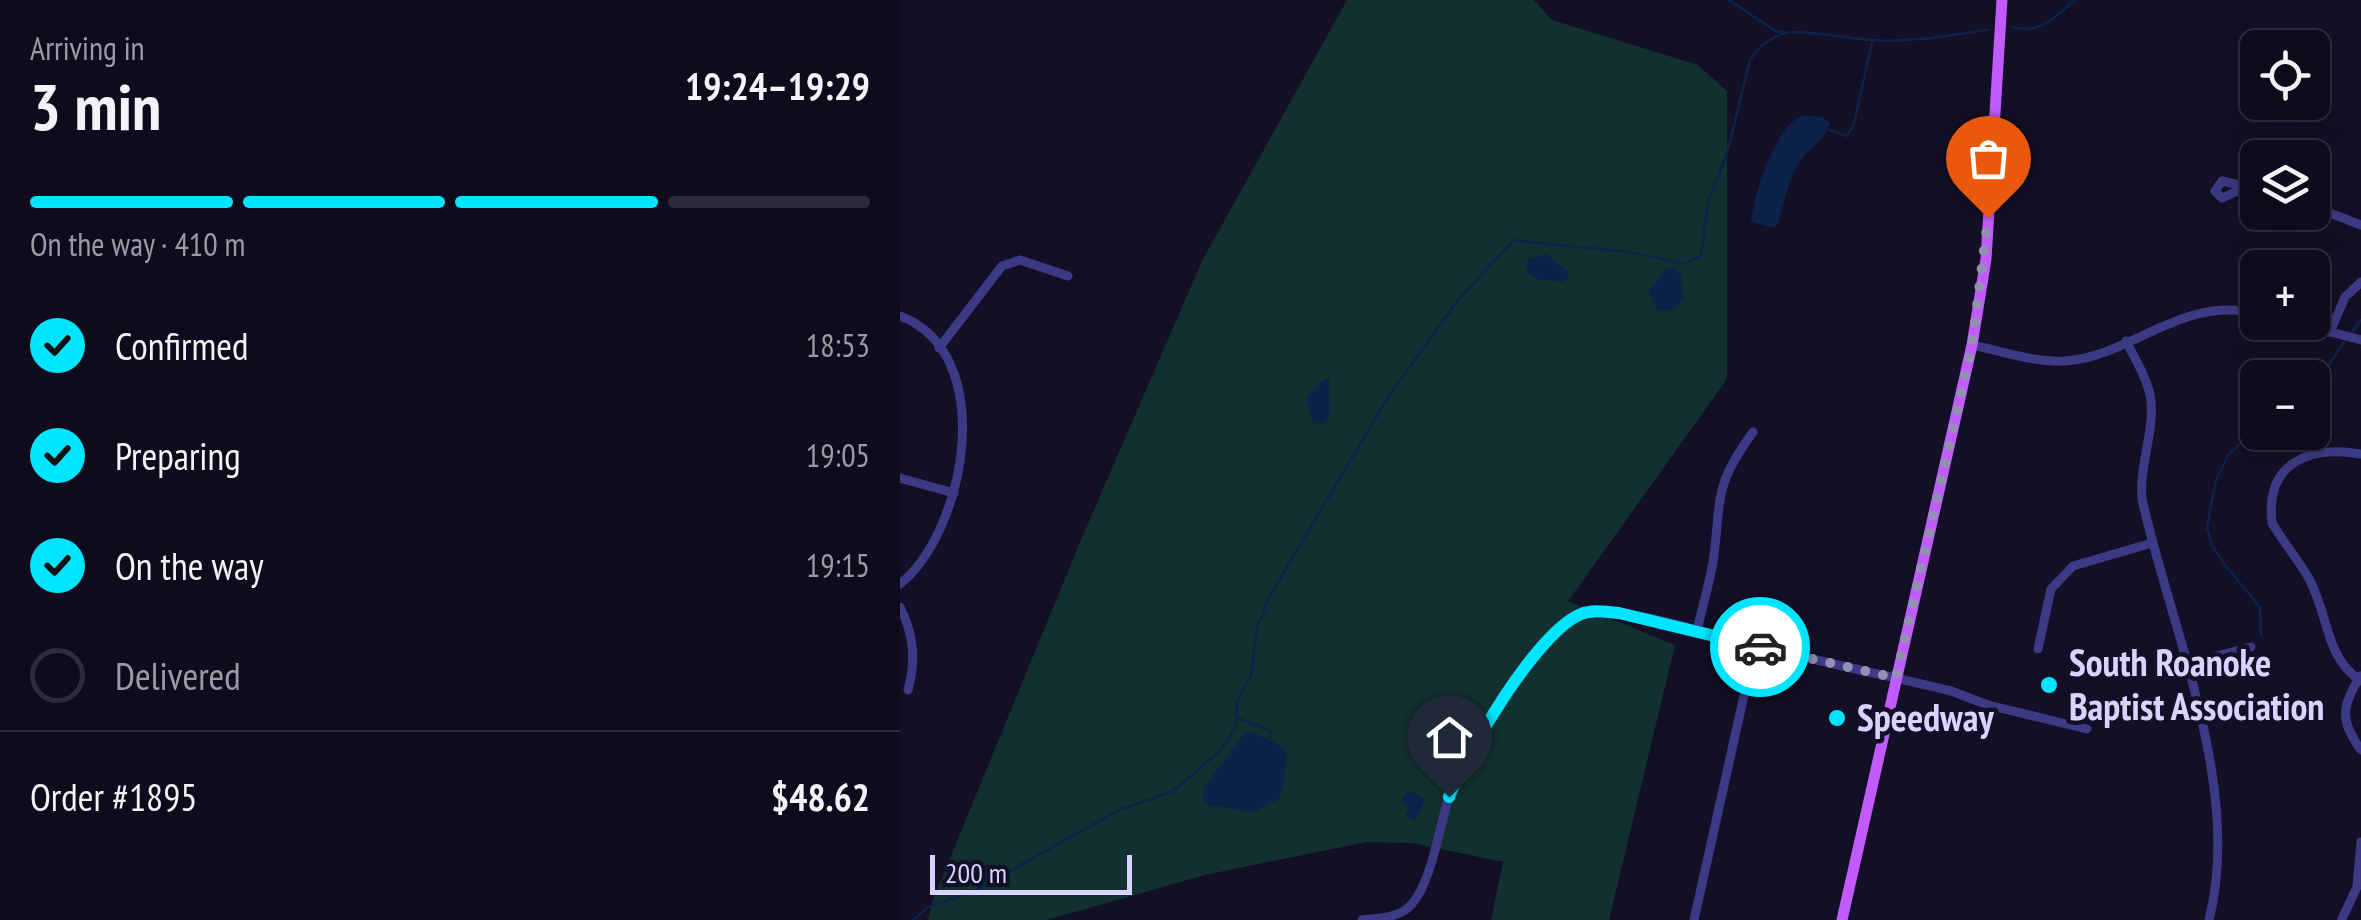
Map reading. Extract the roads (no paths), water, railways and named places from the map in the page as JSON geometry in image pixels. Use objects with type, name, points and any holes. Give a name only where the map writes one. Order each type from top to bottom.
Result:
[{"type":"main road","points":[[1842,920],[1972,346],[1986,254],[2002,0]]},
{"type":"street","points":[[2330,213],[2361,225]]},
{"type":"street","points":[[939,348],[1002,266],[1020,260],[1068,276]]},
{"type":"street","points":[[2361,282],[2345,298],[2330,332],[2361,340]]},
{"type":"street","points":[[1972,346],[2064,360],[2095,353],[2204,310],[2240,313]]},
{"type":"street","points":[[900,316],[924,329],[939,348],[958,393],[962,424],[954,493],[926,560],[900,584]]},
{"type":"street","points":[[2126,340],[2150,397],[2151,414],[2140,481],[2152,543],[2216,790],[2218,842],[2209,920]]},
{"type":"street","points":[[1697,631],[1712,566],[1721,486],[1753,432]]},
{"type":"street","points":[[2361,454],[2321,451],[2297,458],[2284,471],[2271,509],[2272,523],[2321,603],[2336,658],[2360,679],[2345,705],[2344,721],[2361,750]]},
{"type":"street","points":[[900,478],[954,493]]},
{"type":"street","points":[[2038,649],[2052,589],[2073,566],[2152,543]]},
{"type":"street","points":[[900,607],[914,651],[908,690]]},
{"type":"street","points":[[1362,920],[1396,915],[1412,904],[1422,886],[1449,797],[1466,760],[1525,667],[1570,621],[1584,613],[1606,612],[1697,631],[2087,729]]},
{"type":"street","points":[[1694,920],[1755,646]]},
{"type":"street","points":[[2186,664],[2250,647]]},
{"type":"street","points":[[2342,919],[2357,887],[2361,842]]},
{"type":"water","points":[[1803,115],[1824,118],[1830,123],[1829,128],[1796,168],[1778,224],[1774,227],[1751,222],[1761,178],[1775,146],[1783,132]]},
{"type":"water","points":[[1546,254],[1567,270],[1569,276],[1563,282],[1537,279],[1526,273],[1528,259]]},
{"type":"water","points":[[1673,267],[1681,274],[1684,299],[1675,309],[1657,310],[1649,291],[1663,271]]},
{"type":"water","points":[[1324,379],[1329,379],[1330,416],[1323,423],[1314,423],[1307,397]]},
{"type":"water","points":[[1250,732],[1286,751],[1279,799],[1253,813],[1205,804],[1205,787],[1243,734]]},
{"type":"water","points":[[1407,790],[1425,799],[1415,821],[1405,816],[1409,807],[1401,803]]},
{"type":"waterway","points":[[1729,0],[1777,32],[1783,32]]},
{"type":"waterway","points":[[2013,27],[2039,26],[2075,0]]},
{"type":"waterway","points":[[1791,32],[1885,41],[1988,30]]},
{"type":"waterway","points":[[913,920],[928,907],[972,892],[1119,810],[1173,791],[1220,751],[1236,727],[1237,701],[1251,676],[1257,627],[1269,597],[1390,394],[1459,299],[1514,240],[1616,251],[1677,263],[1701,256],[1708,202],[1728,150],[1750,60],[1766,42],[1789,32]]},
{"type":"waterway","points":[[1829,130],[1847,136],[1854,124],[1872,42]]},
{"type":"waterway","points":[[2352,332],[2361,320]]},
{"type":"waterway","points":[[2330,363],[2344,342]]},
{"type":"waterway","points":[[2240,444],[2229,454],[2216,480],[2207,527],[2224,564],[2260,607],[2261,635]]},
{"type":"waterway","points":[[1238,718],[1272,731],[1269,740]]},
{"type":"place","name":"South Roanoke Baptist Association","points":[[2049,685]]},
{"type":"place","name":"Speedway","points":[[1837,718]]}]
